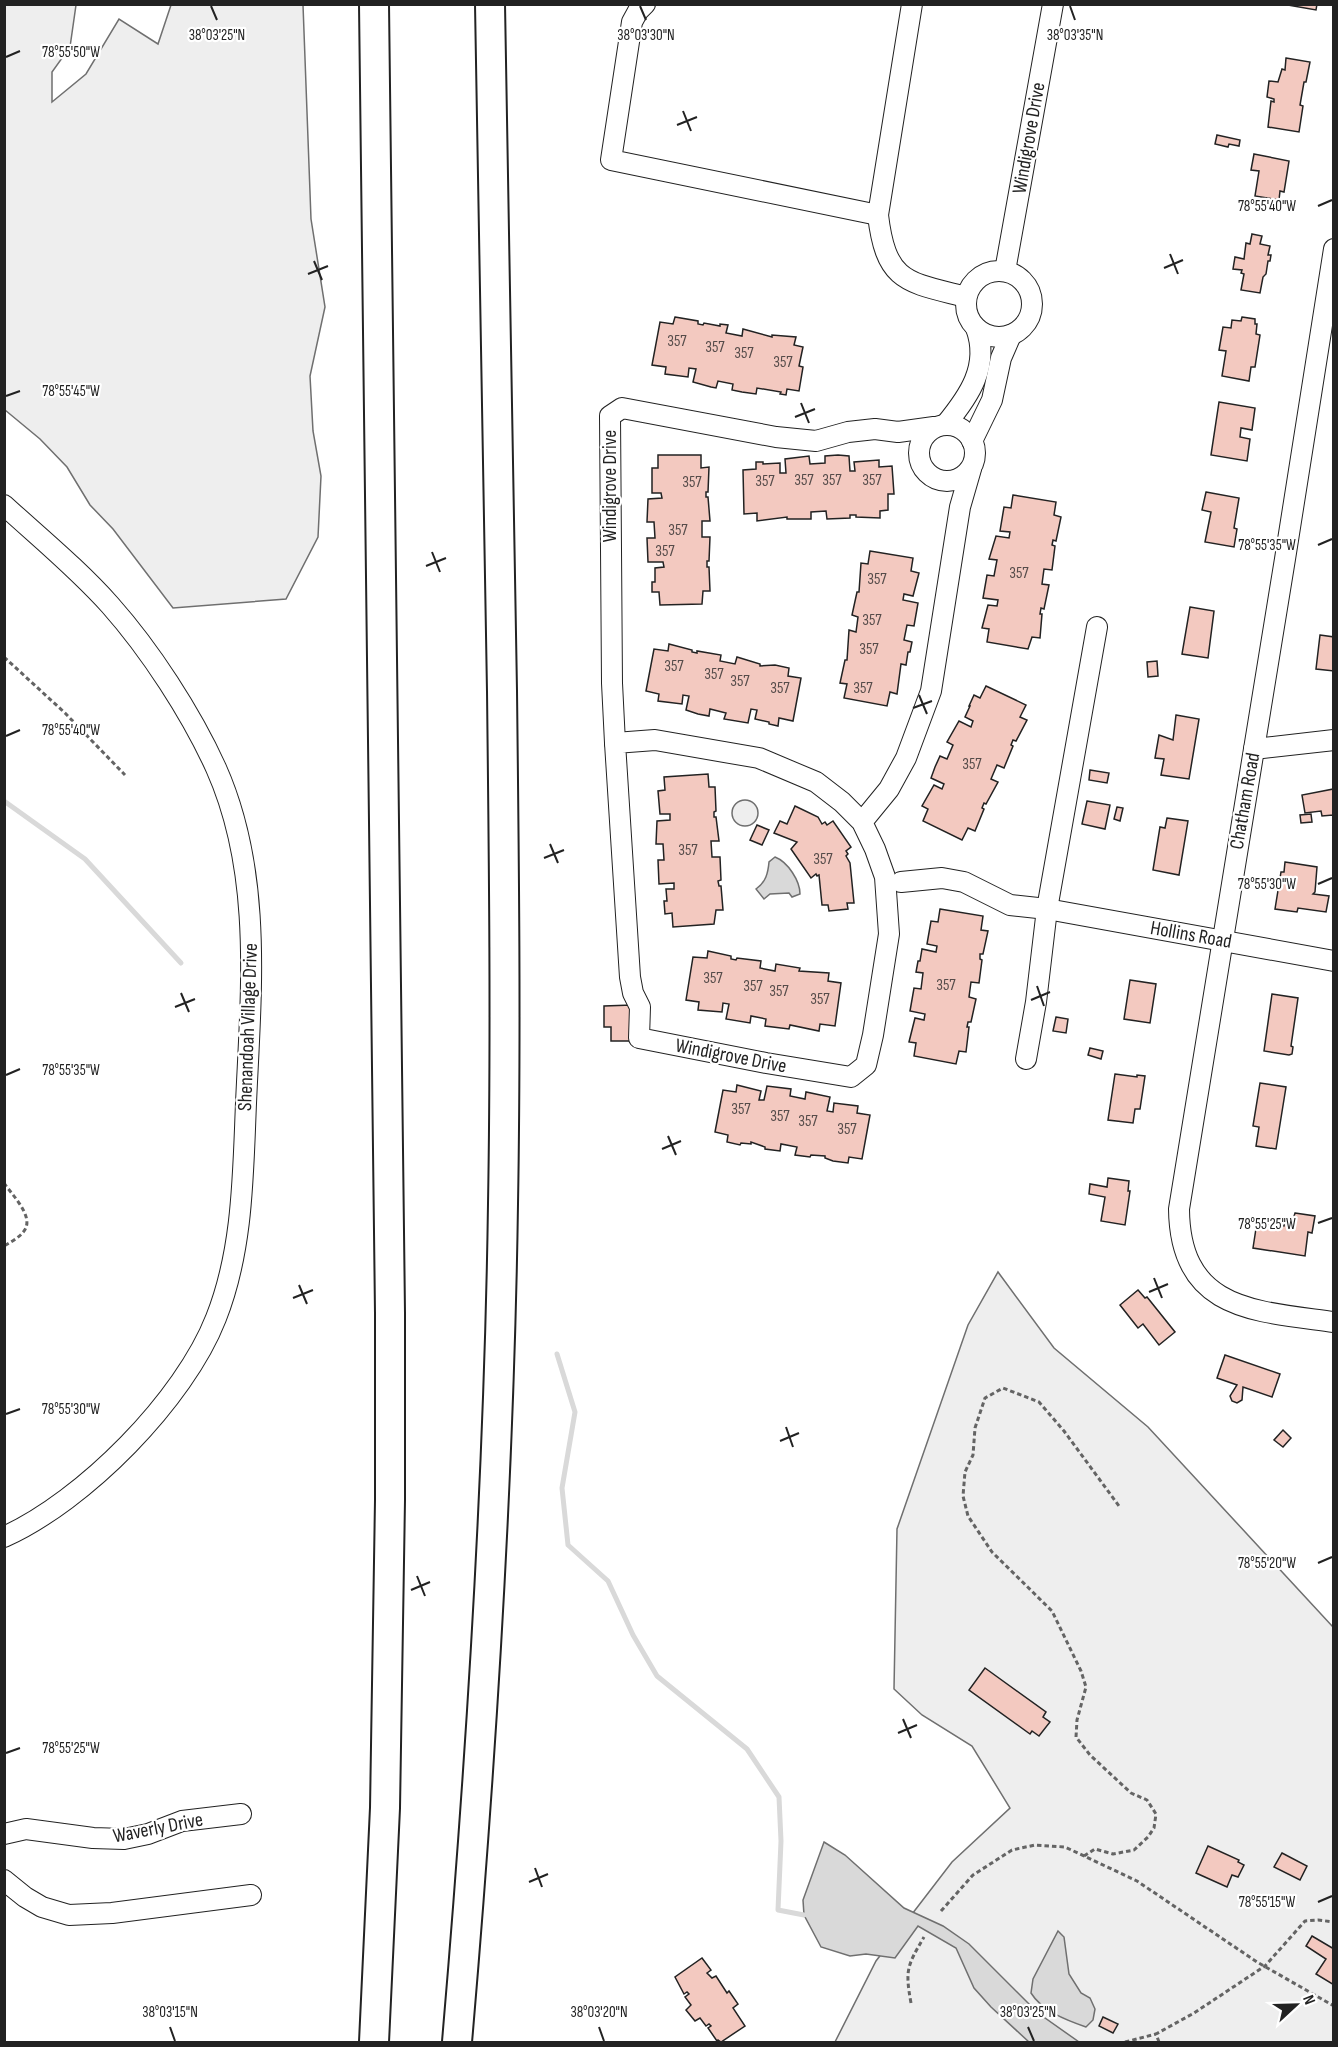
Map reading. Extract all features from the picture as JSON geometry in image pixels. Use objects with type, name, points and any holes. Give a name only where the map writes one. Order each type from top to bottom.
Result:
[{"type":"highway","points":[[374,4],[390,1476],[385,1808],[374,2043]]},
{"type":"highway","points":[[458,2043],[481,1747],[492,1521],[503,1206],[504,873],[490,4]]},
{"type":"street","points":[[645,4],[632,22],[610,160],[878,216]]},
{"type":"street","points":[[912,4],[878,216],[881,240],[887,259],[896,271],[907,279],[966,297]]},
{"type":"street","name":"Windigrove Drive","points":[[1005,271],[1053,4]]},
{"type":"street","name":"Chatham Road","points":[[1334,249],[1326,340],[1254,749],[1179,1209],[1182,1244],[1190,1263],[1201,1279],[1216,1293],[1233,1304],[1253,1310],[1334,1322]]},
{"type":"street","points":[[971,469],[965,475],[950,481],[942,481],[927,474],[919,461],[918,454],[922,439],[940,426],[967,398],[979,367],[981,342],[966,308],[969,289],[980,276],[988,272],[1005,271],[1023,281],[1032,300],[1032,308],[1028,321],[1011,335],[1001,358],[997,386],[988,413],[972,441]]},
{"type":"street","points":[[976,328],[993,336],[1011,335]]},
{"type":"street","name":"Windigrove Drive","points":[[615,743],[655,740],[759,758],[816,782],[842,802],[862,822],[885,877],[889,934],[866,1065],[851,1077],[639,1038],[640,1007],[633,993],[630,977],[615,743],[612,682],[610,416],[622,408],[776,437],[816,441],[848,432],[875,429],[898,432],[940,426]]},
{"type":"street","points":[[862,822],[889,789],[906,758],[931,691],[960,507],[975,453],[972,441],[965,431],[958,426],[940,426]]},
{"type":"street","points":[[898,432],[918,454]]},
{"type":"street","points":[[942,481],[960,507]]},
{"type":"street","name":"Shenandoah Village Drive","points":[[4,505],[110,605],[135,635],[203,741],[227,797],[240,845],[249,898],[252,972],[242,1192],[237,1238],[228,1280],[216,1319],[186,1374],[164,1404],[129,1443],[108,1464],[54,1509],[4,1537]]},
{"type":"street","points":[[1026,1059],[1036,1002],[1047,909],[1096,627]]},
{"type":"street","points":[[1254,749],[1334,740]]},
{"type":"street","name":"Hollins Road","points":[[902,882],[942,878],[964,882],[1010,905],[1047,909],[1334,961]]},
{"type":"street","name":"Waverly Drive","points":[[4,1834],[26,1829],[93,1838],[123,1839],[148,1834],[182,1821],[241,1814]]},
{"type":"street","points":[[4,1880],[24,1898],[42,1907],[69,1914],[112,1913],[250,1895]]},
{"type":"path","points":[[4,657],[125,775]]},
{"type":"path","points":[[4,1183],[27,1216],[28,1224],[24,1232],[4,1246]]},
{"type":"path","points":[[1084,1856],[1095,1850],[1113,1854],[1134,1850],[1148,1837],[1154,1827],[1156,1814],[1148,1800],[1131,1792],[1090,1755],[1076,1737],[1077,1720],[1086,1687],[1052,1611],[992,1552],[968,1516],[963,1496],[966,1472],[973,1455],[975,1428],[985,1398],[1003,1388],[1040,1402],[1119,1506]]},
{"type":"path","points":[[941,1911],[973,1875],[1012,1851],[1035,1845],[1065,1847],[1137,1881],[1265,1966],[1334,2006]]},
{"type":"path","points":[[1125,2043],[1156,2034],[1194,2013],[1265,1966],[1305,1921],[1334,1922]]},
{"type":"path","points":[[911,2003],[906,1976],[914,1954],[924,1937]]},
{"type":"path","points":[[1156,2034],[1159,2043]]},
{"type":"shaded area","points":[[4,5],[76,5],[70,47],[52,72],[52,102],[86,74],[119,19],[158,44],[171,5],[303,5],[311,219],[325,307],[310,376],[313,431],[321,476],[318,537],[286,599],[173,608],[113,529],[90,505],[67,467],[40,439],[5,410]]},
{"type":"shaded area","points":[[745,800],[754,804],[758,813],[754,822],[745,826],[736,822],[732,813],[736,804]]},
{"type":"shaded area","points":[[775,857],[780,859],[792,873],[798,883],[800,894],[792,897],[789,893],[770,894],[764,899],[756,889],[767,874],[769,862]]},
{"type":"shaded area","points":[[998,1272],[1054,1348],[1148,1427],[1333,1627],[1333,2042],[835,2042],[876,1961],[952,1862],[1010,1808],[972,1746],[922,1715],[894,1689],[897,1529],[968,1325]]},
{"type":"shaded area","points":[[824,1842],[845,1855],[904,1908],[943,1926],[969,1944],[1038,2013],[1079,2042],[1029,2042],[974,1988],[956,1948],[918,1926],[895,1958],[866,1954],[850,1956],[821,1947],[804,1915],[803,1900]]},
{"type":"shaded area","points":[[1058,1931],[1064,1937],[1069,1974],[1081,1993],[1090,1998],[1095,2009],[1093,2020],[1086,2027],[1048,2010],[1031,1993],[1033,1979]]},
{"type":"building","points":[[1282,4],[1317,4],[1316,10]]},
{"type":"building","points":[[1286,58],[1310,62],[1300,105],[1303,106],[1299,132],[1268,127],[1271,101],[1274,102],[1274,99],[1267,97],[1269,81],[1278,82],[1282,69],[1285,70]]},
{"type":"building","points":[[1217,135],[1240,140],[1239,146],[1229,144],[1228,147],[1215,144]]},
{"type":"building","points":[[1254,154],[1289,161],[1284,192],[1280,191],[1279,200],[1255,196],[1259,171],[1251,170]]},
{"type":"building","points":[[1252,234],[1262,236],[1260,244],[1270,246],[1268,255],[1271,255],[1270,261],[1268,261],[1266,274],[1263,277],[1260,293],[1241,290],[1244,274],[1241,273],[1242,270],[1233,269],[1235,257],[1244,259],[1246,243],[1250,244]]},
{"type":"building","points":[[675,317],[698,321],[698,324],[703,325],[704,323],[728,325],[726,333],[742,336],[743,329],[772,337],[772,335],[796,337],[794,345],[803,347],[799,366],[803,367],[799,391],[787,389],[786,395],[757,388],[756,394],[732,390],[733,384],[718,381],[716,388],[711,387],[693,382],[696,369],[689,368],[688,377],[665,374],[666,367],[652,365],[660,322],[673,324]]},
{"type":"building","points":[[1242,317],[1255,319],[1256,334],[1260,335],[1255,367],[1251,367],[1249,381],[1222,376],[1226,351],[1219,350],[1223,327],[1231,328],[1232,320],[1241,321]]},
{"type":"building","points":[[1219,402],[1255,408],[1252,430],[1241,428],[1240,437],[1250,439],[1247,461],[1211,455]]},
{"type":"building","points":[[658,455],[701,455],[701,468],[709,467],[706,497],[708,497],[710,521],[702,521],[702,537],[710,537],[707,567],[709,567],[710,591],[703,591],[702,604],[660,605],[659,592],[652,592],[655,568],[664,567],[663,562],[648,562],[647,538],[655,538],[654,522],[647,522],[648,499],[662,498],[661,493],[652,493],[652,468],[658,468]]},
{"type":"building","points":[[809,456],[810,464],[825,463],[825,456],[849,456],[850,471],[855,471],[854,462],[879,460],[879,467],[892,466],[894,494],[888,494],[888,510],[880,511],[880,518],[850,515],[850,518],[827,519],[826,511],[811,512],[811,519],[787,519],[787,517],[757,521],[757,513],[744,514],[743,470],[756,469],[756,462],[780,463],[780,473],[786,473],[785,459]]},
{"type":"building","points":[[1206,492],[1239,498],[1234,528],[1237,529],[1234,547],[1205,542],[1211,512],[1202,510]]},
{"type":"building","points":[[1013,495],[1056,502],[1054,515],[1061,517],[1056,541],[1053,540],[1052,545],[1055,546],[1052,570],[1044,569],[1042,584],[1049,585],[1044,609],[1041,608],[1040,638],[1032,637],[1028,649],[987,642],[989,629],[982,628],[988,605],[997,606],[998,600],[983,598],[987,575],[994,576],[997,560],[989,559],[996,536],[1009,538],[1010,532],[1000,531],[1004,507],[1011,508]]},
{"type":"building","points":[[870,551],[913,558],[911,571],[919,573],[913,596],[904,594],[903,600],[918,603],[914,626],[907,625],[904,640],[912,642],[910,652],[908,652],[906,665],[901,664],[897,694],[890,692],[887,706],[844,698],[847,684],[840,683],[845,660],[847,660],[849,630],[856,632],[858,617],[852,615],[857,592],[859,592],[861,563],[868,564]]},
{"type":"building","points":[[1190,607],[1214,611],[1208,658],[1182,654]]},
{"type":"building","points":[[1320,635],[1334,637],[1334,671],[1316,669]]},
{"type":"building","points":[[669,644],[692,650],[692,652],[721,655],[720,661],[735,664],[737,657],[760,664],[760,666],[775,665],[789,668],[788,676],[801,678],[793,721],[779,718],[778,726],[769,724],[769,722],[755,719],[757,710],[751,709],[748,723],[724,719],[726,713],[710,709],[709,716],[698,714],[686,710],[689,696],[683,695],[682,704],[658,701],[659,694],[646,691],[654,649],[668,651]]},
{"type":"building","points":[[1157,661],[1158,676],[1148,677],[1147,662]]},
{"type":"building","points":[[986,686],[1026,705],[1020,717],[1027,720],[1016,741],[1013,740],[1011,745],[1013,746],[1004,768],[997,765],[991,779],[998,782],[986,804],[984,803],[982,808],[984,809],[975,831],[968,828],[962,840],[923,821],[928,809],[922,806],[934,785],[942,789],[944,784],[931,778],[935,767],[940,756],[947,759],[953,745],[947,742],[959,721],[971,727],[973,721],[965,717],[969,706],[974,695],[980,698]]},
{"type":"building","points":[[1176,715],[1199,719],[1189,779],[1161,775],[1164,759],[1155,758],[1159,735],[1173,740]]},
{"type":"building","points":[[1090,770],[1109,773],[1107,783],[1089,780]]},
{"type":"building","points":[[708,774],[709,787],[715,787],[714,817],[716,817],[719,841],[711,841],[712,857],[720,857],[721,880],[718,881],[721,886],[723,910],[716,910],[714,924],[673,927],[672,913],[665,914],[664,901],[667,901],[666,889],[674,889],[674,883],[659,884],[658,860],[664,860],[663,844],[656,844],[657,821],[670,820],[670,814],[660,814],[658,791],[665,790],[664,777]]},
{"type":"building","points":[[1334,785],[1334,820],[1333,815],[1322,816],[1321,811],[1305,813],[1302,795],[1333,789]]},
{"type":"building","points":[[1087,801],[1110,805],[1105,829],[1082,824]]},
{"type":"building","points":[[795,806],[818,817],[822,824],[825,822],[827,825],[833,821],[851,847],[846,851],[848,854],[846,856],[850,863],[854,903],[847,903],[848,909],[829,911],[828,905],[822,905],[819,875],[816,874],[811,878],[791,849],[797,842],[774,833],[780,821],[787,824]]},
{"type":"building","points":[[1117,807],[1123,808],[1120,821],[1114,819]]},
{"type":"building","points":[[1311,814],[1312,822],[1301,823],[1300,815]]},
{"type":"building","points":[[1167,818],[1188,821],[1179,875],[1153,870],[1160,827],[1165,828]]},
{"type":"building","points":[[757,825],[769,830],[762,845],[750,840]]},
{"type":"building","points":[[1285,862],[1317,867],[1313,894],[1329,896],[1326,912],[1298,908],[1297,912],[1275,909],[1281,872],[1284,872]]},
{"type":"building","points":[[940,909],[983,916],[981,930],[988,931],[983,954],[980,954],[982,960],[979,983],[971,982],[969,997],[976,999],[971,1022],[968,1022],[967,1027],[969,1027],[966,1052],[959,1051],[956,1064],[914,1056],[916,1043],[909,1042],[915,1018],[924,1020],[925,1014],[910,1011],[914,988],[921,989],[923,973],[916,972],[918,961],[920,961],[922,949],[936,952],[937,946],[927,944],[931,921],[938,922]]},
{"type":"building","points":[[708,951],[731,956],[731,959],[736,960],[737,958],[761,961],[760,968],[775,971],[776,964],[800,968],[799,971],[829,973],[828,981],[841,983],[835,1026],[820,1024],[819,1031],[790,1025],[789,1029],[765,1026],[766,1019],[751,1016],[750,1023],[726,1019],[729,1004],[723,1003],[722,1012],[698,1010],[699,1002],[686,1000],[693,957],[707,958]]},
{"type":"building","points":[[1130,980],[1156,984],[1150,1023],[1124,1019]]},
{"type":"building","points":[[1272,994],[1298,998],[1291,1046],[1293,1047],[1292,1054],[1289,1055],[1264,1051]]},
{"type":"building","points":[[632,1005],[633,1041],[611,1041],[611,1027],[604,1027],[604,1006]]},
{"type":"building","points":[[1056,1017],[1068,1019],[1066,1033],[1053,1031]]},
{"type":"building","points":[[1090,1048],[1103,1051],[1101,1059],[1088,1055]]},
{"type":"building","points":[[1115,1074],[1145,1076],[1140,1109],[1135,1109],[1133,1123],[1108,1120]]},
{"type":"building","points":[[1260,1083],[1286,1087],[1276,1149],[1256,1146],[1259,1127],[1253,1126]]},
{"type":"building","points":[[737,1085],[761,1091],[759,1100],[764,1100],[767,1086],[791,1089],[790,1096],[805,1099],[806,1092],[830,1097],[827,1111],[833,1112],[834,1103],[858,1106],[857,1113],[870,1115],[862,1159],[849,1157],[848,1163],[833,1161],[825,1156],[795,1155],[797,1147],[781,1144],[780,1151],[765,1149],[751,1142],[751,1144],[741,1143],[740,1145],[727,1142],[728,1135],[715,1132],[723,1090],[736,1092]]},
{"type":"building","points":[[1108,1178],[1129,1181],[1128,1191],[1130,1191],[1125,1225],[1101,1221],[1105,1197],[1089,1194],[1090,1184],[1107,1187]]},
{"type":"building","points":[[1295,1213],[1315,1216],[1312,1233],[1308,1232],[1305,1256],[1253,1248],[1257,1222],[1284,1226],[1285,1219],[1293,1220]]},
{"type":"building","points":[[1138,1290],[1145,1298],[1147,1297],[1175,1332],[1159,1345],[1143,1324],[1138,1328],[1120,1305]]},
{"type":"building","points":[[1225,1355],[1280,1374],[1272,1397],[1243,1387],[1242,1400],[1237,1403],[1232,1401],[1230,1396],[1237,1385],[1217,1378]]},
{"type":"building","points":[[1283,1430],[1291,1438],[1283,1447],[1274,1440]]},
{"type":"building","points":[[985,1668],[1046,1712],[1043,1717],[1050,1722],[1039,1736],[1032,1731],[1030,1734],[969,1690]]},
{"type":"building","points":[[1208,1846],[1239,1860],[1238,1862],[1244,1865],[1238,1877],[1232,1875],[1227,1887],[1196,1873]]},
{"type":"building","points":[[1282,1853],[1307,1866],[1300,1880],[1274,1867]]},
{"type":"building","points":[[1312,1936],[1334,1949],[1334,1985],[1316,1974],[1326,1959],[1306,1946]]},
{"type":"building","points":[[702,1958],[711,1970],[707,1973],[712,1978],[716,1976],[727,1993],[729,1991],[738,2004],[733,2008],[745,2026],[721,2042],[717,2041],[708,2028],[711,2026],[709,2024],[706,2026],[700,2018],[695,2021],[686,2010],[691,2005],[685,1997],[689,1994],[687,1992],[684,1994],[675,1977]]},
{"type":"building","points":[[1103,2017],[1118,2024],[1113,2033],[1099,2026]]},
{"type":"waterway","points":[[4,801],[85,859],[181,963]]},
{"type":"waterway","points":[[557,1354],[575,1412],[562,1488],[568,1545],[608,1581],[633,1635],[657,1676],[747,1749],[779,1797],[781,1841],[778,1910],[804,1915]]}]
